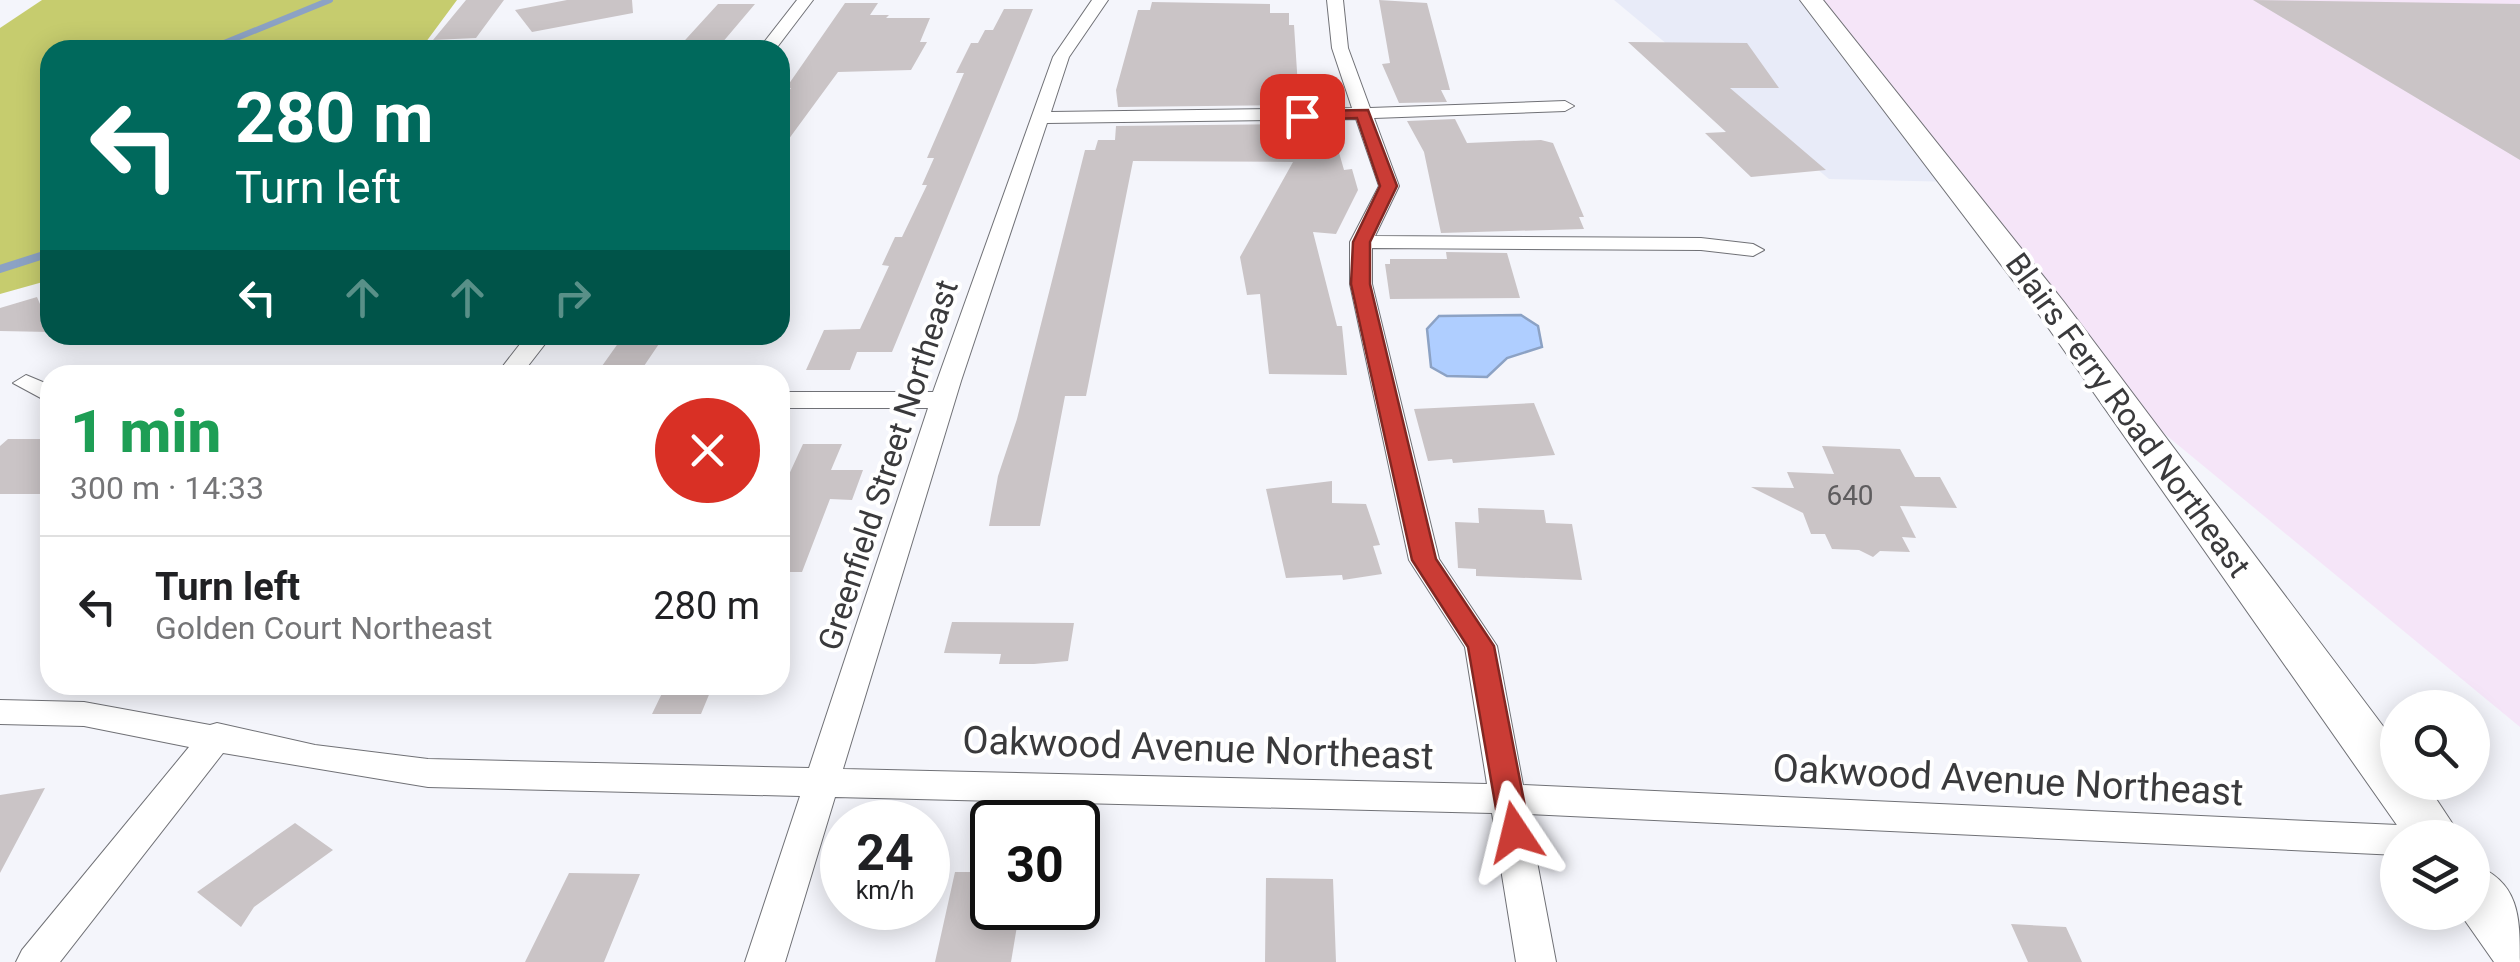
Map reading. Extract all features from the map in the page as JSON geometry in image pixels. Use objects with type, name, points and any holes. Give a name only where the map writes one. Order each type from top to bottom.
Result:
[{"type":"main road","name":"Blairs Ferry Road Northeast","points":[[1811,0],[1921,136],[2091,360],[2423,820]]},
{"type":"main road","points":[[2490,911],[2520,952]]},
{"type":"street","points":[[774,40],[805,0]]},
{"type":"street","name":"Greenfield Street Northeast","points":[[765,962],[942,400],[1061,57],[1100,0]]},
{"type":"street","points":[[1335,0],[1340,48],[1388,186],[1362,242],[1361,284],[1424,560],[1481,646],[1536,962]]},
{"type":"street","points":[[1041,118],[1363,114],[1565,106]]},
{"type":"street","points":[[1362,242],[1702,244],[1753,250]]},
{"type":"street","points":[[516,365],[532,345]]},
{"type":"street","points":[[26,383],[40,389]]},
{"type":"street","points":[[790,400],[942,400]]},
{"type":"street","name":"Oakwood Avenue Northeast","points":[[0,712],[84,714],[217,736],[315,758],[428,773],[1509,799],[2380,839]]},
{"type":"street","points":[[36,962],[217,736]]},
{"type":"shaded area","points":[[1614,0],[1811,0],[1956,182],[1829,179]]},
{"type":"shaded area","points":[[1811,0],[2520,0],[2520,727],[2490,702],[2490,690],[2475,690],[2115,393]]},
{"type":"green space","points":[[42,0],[457,0],[427,40],[40,40],[40,283],[0,294],[0,28]]},
{"type":"water","points":[[1521,315],[1538,326],[1542,347],[1507,358],[1487,377],[1447,376],[1431,367],[1427,329],[1439,316]]},
{"type":"building","points":[[466,0],[504,0],[476,38],[433,40]]},
{"type":"building","points":[[567,0],[632,0],[633,13],[532,32],[515,10]]},
{"type":"building","points":[[1379,0],[1427,3],[1450,90],[1441,90],[1447,102],[1399,103],[1382,64],[1390,63]]},
{"type":"building","points":[[2253,0],[2520,4],[2520,160],[2425,103]]},
{"type":"building","points":[[1152,2],[1270,4],[1270,13],[1289,13],[1289,25],[1294,25],[1298,87],[1288,87],[1290,105],[1118,107],[1116,90],[1138,10],[1150,10]]},
{"type":"building","points":[[845,3],[878,3],[870,15],[889,15],[886,18],[930,18],[920,42],[927,42],[911,70],[838,72],[790,137],[790,82]]},
{"type":"building","points":[[718,4],[755,4],[724,40],[685,40]]},
{"type":"building","points":[[1004,9],[1033,9],[892,352],[857,352],[850,370],[806,370],[824,330],[860,329],[889,266],[882,265],[895,237],[902,237],[927,185],[922,185],[934,158],[927,158],[964,73],[956,73],[971,43],[978,43],[985,30],[993,30]]},
{"type":"building","points":[[1628,42],[1747,43],[1779,88],[1730,88],[1826,170],[1751,177],[1705,133],[1726,132]]},
{"type":"building","points":[[1455,119],[1467,143],[1553,143],[1584,217],[1579,217],[1584,229],[1441,233],[1424,152],[1407,121]]},
{"type":"building","points":[[1293,124],[1297,155],[1299,151],[1338,149],[1344,170],[1352,169],[1358,190],[1336,234],[1313,232],[1337,326],[1342,326],[1347,375],[1269,374],[1260,294],[1247,295],[1240,257],[1293,162],[1133,161],[1086,396],[1065,396],[1040,526],[989,526],[998,476],[1017,419],[1085,150],[1095,150],[1098,140],[1115,140],[1116,126]]},
{"type":"building","points":[[1446,252],[1507,253],[1520,298],[1390,299],[1385,264],[1390,264],[1390,259],[1447,259]]},
{"type":"building","points":[[37,297],[40,332],[0,331],[0,308]]},
{"type":"building","points":[[617,345],[658,345],[645,365],[603,365]]},
{"type":"building","points":[[1534,403],[1555,455],[1453,463],[1452,459],[1428,461],[1414,409]]},
{"type":"building","points":[[8,439],[40,439],[40,494],[0,494],[0,446]]},
{"type":"building","points":[[803,444],[842,444],[831,470],[863,470],[852,500],[830,499],[802,572],[790,572],[790,472]]},
{"type":"building","points":[[1822,446],[1900,449],[1915,477],[1940,477],[1957,508],[1900,506],[1916,538],[1902,537],[1910,552],[1880,551],[1873,557],[1859,550],[1832,549],[1825,534],[1811,534],[1803,513],[1751,487],[1794,488],[1787,472],[1834,474]]},
{"type":"building","points":[[1332,481],[1332,503],[1366,504],[1380,545],[1373,546],[1382,574],[1343,580],[1342,575],[1286,578],[1266,489]]},
{"type":"building","points":[[1478,508],[1544,510],[1546,523],[1572,524],[1582,580],[1476,576],[1476,569],[1458,568],[1455,522],[1479,523]]},
{"type":"building","points":[[952,622],[1074,623],[1068,661],[999,664],[1001,654],[944,653]]},
{"type":"building","points":[[661,695],[709,695],[701,714],[652,714]]},
{"type":"building","points":[[45,788],[0,873],[0,795]]},
{"type":"building","points":[[295,823],[333,850],[254,907],[241,927],[197,892]]},
{"type":"building","points":[[955,872],[970,872],[970,930],[1016,930],[1011,962],[935,962],[942,930],[950,930],[950,894]]},
{"type":"building","points":[[569,873],[640,874],[604,962],[525,962]]},
{"type":"building","points":[[1266,878],[1333,879],[1336,962],[1265,962]]},
{"type":"building","points":[[2011,924],[2066,927],[2082,962],[2028,962]]},
{"type":"waterway","points":[[232,40],[330,0]]},
{"type":"waterway","points":[[0,269],[40,256]]},
{"type":"route","points":[[1302,116],[1363,114],[1385,170],[1388,186],[1362,242],[1361,284],[1424,560],[1481,646],[1515,832]]}]
